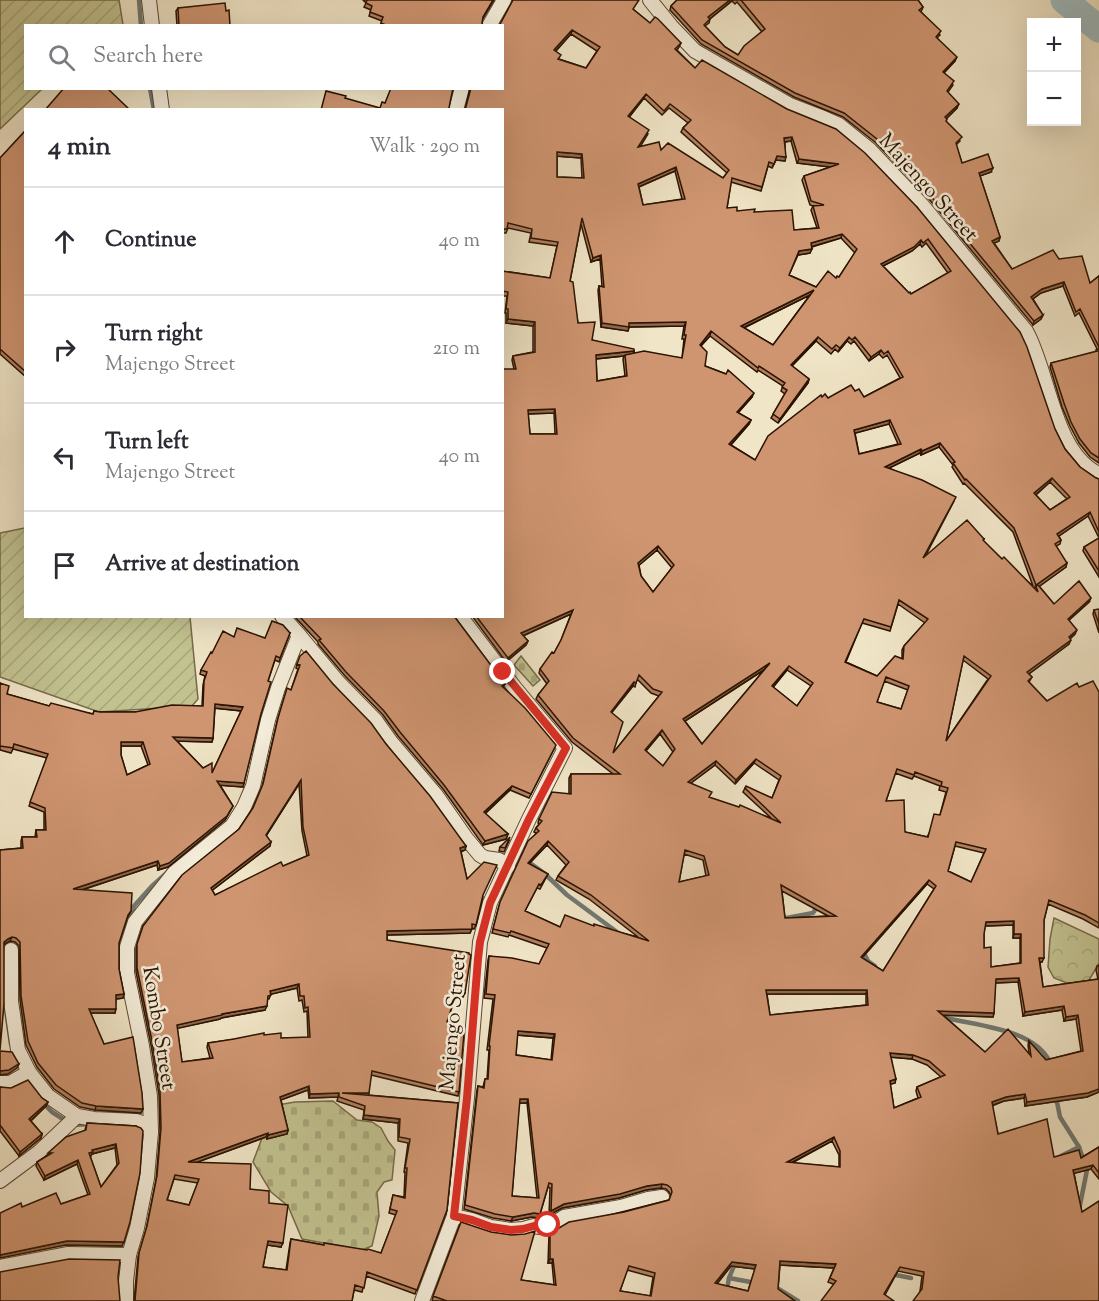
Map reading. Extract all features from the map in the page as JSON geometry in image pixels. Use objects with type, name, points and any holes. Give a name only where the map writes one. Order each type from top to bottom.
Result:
[{"type":"street","points":[[149,0],[152,24]]},
{"type":"street","points":[[490,24],[504,0]]},
{"type":"street","name":"Majengo Street","points":[[650,0],[695,51],[790,105],[839,125],[870,150],[922,205],[1026,331],[1033,343],[1058,420],[1068,443],[1077,456],[1092,471],[1099,474]]},
{"type":"street","points":[[159,90],[162,108]]},
{"type":"street","points":[[457,108],[461,90]]},
{"type":"street","points":[[284,618],[338,682],[376,721],[436,795],[480,855],[499,860],[507,866]]},
{"type":"street","name":"Majengo Street","points":[[422,1301],[454,1216],[480,942],[490,903],[566,748],[515,688],[462,618]]},
{"type":"street","name":"Kombo Street","points":[[126,1301],[129,1255],[147,1178],[151,1132],[150,1096],[127,973],[128,947],[135,922],[144,909],[174,873],[232,826],[244,807],[253,786],[271,710],[299,634]]},
{"type":"street","points":[[11,950],[12,1011],[18,1050],[29,1072],[48,1096],[77,1116],[135,1121],[145,1124],[151,1132]]},
{"type":"street","points":[[0,1083],[10,1083],[29,1072]]},
{"type":"street","points":[[0,1181],[39,1152],[77,1116]]},
{"type":"street","points":[[454,1216],[491,1227],[523,1229],[555,1223],[564,1217],[662,1197]]},
{"type":"street","points":[[0,1267],[66,1254],[129,1255]]},
{"type":"green space","points":[[0,0],[119,0],[123,24],[24,24],[24,90],[41,90],[0,129]]},
{"type":"green space","points":[[24,528],[24,618],[190,618],[198,699],[192,706],[99,712],[0,677],[0,533]]},
{"type":"green space","points":[[521,656],[540,680],[533,686],[514,665]]},
{"type":"green space","points":[[1054,918],[1099,939],[1099,963],[1088,982],[1067,983],[1054,978],[1048,967]]},
{"type":"green space","points":[[333,1101],[357,1120],[372,1122],[381,1128],[395,1150],[392,1180],[384,1182],[377,1192],[379,1216],[372,1246],[362,1250],[302,1239],[288,1206],[271,1192],[253,1162],[262,1138],[266,1107],[295,1102]]},
{"type":"building","points":[[367,0],[493,0],[483,17],[482,24],[383,24],[381,23],[383,17],[370,12],[372,6],[366,3]]},
{"type":"building","points":[[513,0],[639,0],[633,9],[650,23],[655,17],[658,19],[681,43],[675,49],[695,68],[702,60],[787,109],[836,129],[865,153],[917,207],[1020,332],[1055,429],[1065,449],[1080,467],[1099,479],[1099,532],[1090,512],[1057,534],[1061,540],[1055,544],[1067,563],[1036,585],[1014,528],[965,480],[940,443],[922,451],[921,449],[885,467],[922,480],[956,497],[923,558],[967,520],[1002,559],[1004,557],[1038,592],[1036,586],[1038,585],[1054,604],[1079,581],[1091,598],[1068,619],[1077,630],[1069,637],[1071,640],[1027,672],[1032,677],[1028,681],[1047,701],[1077,683],[1079,687],[1093,681],[1099,692],[1099,923],[1049,900],[1044,920],[1044,958],[1039,958],[1043,987],[1099,979],[1099,1089],[1088,1093],[1027,1102],[1025,1094],[992,1102],[998,1134],[1047,1119],[1054,1157],[1079,1150],[1081,1158],[1099,1147],[1099,1173],[1093,1165],[1073,1170],[1082,1212],[1099,1201],[1099,1301],[913,1301],[922,1289],[924,1272],[900,1267],[884,1294],[894,1301],[821,1301],[836,1281],[830,1278],[836,1264],[780,1261],[778,1289],[795,1301],[447,1301],[433,1296],[461,1222],[491,1232],[511,1235],[535,1231],[521,1280],[556,1285],[553,1259],[550,1259],[550,1230],[569,1222],[624,1212],[669,1200],[672,1192],[667,1185],[647,1186],[620,1194],[564,1204],[551,1211],[552,1184],[549,1183],[540,1214],[513,1217],[465,1205],[478,1086],[484,1088],[485,1079],[488,1079],[495,995],[486,994],[489,956],[539,964],[549,944],[511,931],[510,933],[493,929],[500,902],[528,841],[539,831],[536,828],[542,821],[539,819],[552,792],[571,794],[571,774],[620,774],[573,738],[538,695],[549,681],[540,669],[552,652],[554,653],[573,610],[521,633],[528,641],[508,658],[478,618],[504,618],[504,369],[516,369],[513,356],[535,352],[535,322],[508,319],[508,309],[506,309],[508,292],[504,291],[504,271],[550,278],[558,242],[531,238],[532,229],[508,223],[507,229],[504,229],[504,108],[466,108],[470,90],[504,90],[504,24],[500,24]],"holes":[[[572,30],[600,47],[586,68],[558,59],[561,55],[554,50]],[[646,94],[664,111],[670,104],[691,120],[683,128],[729,170],[723,178],[668,143],[661,150],[659,142],[638,147],[649,130],[628,116]],[[792,137],[799,159],[839,164],[804,176],[811,201],[824,205],[813,206],[819,228],[794,230],[792,210],[754,212],[755,209],[737,211],[737,207],[727,208],[732,178],[762,187],[769,162],[774,164],[777,156],[786,157],[784,138]],[[557,152],[582,154],[584,178],[557,177]],[[676,167],[685,199],[643,205],[638,184]],[[582,218],[593,258],[601,255],[604,287],[599,286],[602,323],[629,327],[629,323],[686,322],[682,358],[644,351],[625,355],[627,376],[597,381],[596,355],[634,351],[634,349],[592,340],[595,322],[578,323],[573,282],[570,281]],[[842,234],[857,249],[839,277],[836,278],[828,271],[816,287],[789,275],[799,251],[812,249],[811,243]],[[928,239],[951,271],[911,294],[881,264],[914,247],[921,240],[923,243]],[[814,290],[773,345],[741,326]],[[711,331],[758,368],[759,366],[785,383],[782,387],[787,390],[773,414],[780,419],[809,379],[791,365],[818,337],[832,349],[836,345],[840,348],[849,337],[852,340],[855,337],[871,357],[881,350],[884,354],[888,351],[903,377],[864,397],[859,389],[855,391],[851,385],[828,398],[825,394],[822,397],[821,395],[768,436],[755,460],[729,444],[751,420],[737,412],[754,393],[728,370],[726,374],[705,366],[707,352],[700,345]],[[555,409],[557,434],[530,434],[528,410]],[[890,420],[901,444],[859,454],[854,430]],[[1052,478],[1070,497],[1050,510],[1034,493]],[[658,546],[674,565],[653,592],[641,576],[638,563]],[[899,600],[928,619],[904,646],[903,659],[895,656],[877,676],[845,662],[864,619],[891,627]],[[964,656],[991,676],[946,741]],[[770,663],[702,744],[683,719]],[[789,666],[813,683],[797,706],[772,686]],[[639,675],[653,689],[662,692],[613,753],[623,722],[611,712],[634,682],[636,683]],[[886,677],[909,686],[901,709],[877,702]],[[662,730],[675,749],[663,766],[645,750]],[[756,759],[781,776],[772,798],[746,786],[745,788],[781,823],[740,805],[739,807],[709,797],[712,792],[688,782],[716,761],[736,780]],[[897,769],[914,775],[915,772],[942,782],[941,786],[948,788],[940,815],[934,814],[928,837],[905,832],[904,800],[886,801]],[[548,841],[569,862],[558,876],[591,895],[649,941],[594,924],[594,926],[565,915],[560,927],[525,911],[539,884],[541,885],[548,874],[528,863]],[[956,842],[986,849],[971,882],[948,871]],[[685,850],[704,856],[709,875],[679,882]],[[929,880],[936,886],[883,971],[861,957]],[[781,885],[836,916],[785,918]],[[1014,921],[1014,934],[1021,934],[1021,963],[991,967],[991,947],[984,948],[986,922]],[[1019,978],[1025,1012],[1064,1006],[1066,1017],[1078,1015],[1083,1051],[1046,1060],[1029,1041],[1031,1056],[1008,1029],[985,1052],[938,1011],[994,1013],[996,979]],[[766,990],[867,990],[868,1005],[770,1015]],[[518,1031],[555,1034],[552,1060],[516,1055]],[[890,1053],[913,1055],[929,1061],[945,1075],[917,1087],[921,1097],[894,1108],[890,1081],[896,1079]],[[520,1099],[528,1099],[539,1198],[512,1196]],[[834,1137],[840,1151],[840,1167],[787,1162]],[[732,1262],[756,1265],[748,1291],[715,1283]],[[629,1266],[655,1273],[651,1296],[620,1291]]]},
{"type":"building","points":[[677,0],[730,0],[708,17],[710,19],[704,25],[725,47],[738,55],[744,46],[765,29],[741,0],[918,0],[923,7],[919,10],[941,31],[936,37],[957,57],[943,72],[954,81],[947,91],[959,104],[945,117],[946,121],[962,137],[956,143],[962,163],[988,154],[993,168],[979,173],[1000,237],[992,241],[1012,269],[1053,250],[1059,259],[1082,256],[1090,283],[1099,276],[1099,347],[1080,309],[1076,312],[1064,282],[1042,289],[1031,297],[1043,315],[1034,321],[930,195],[877,139],[844,113],[795,93],[702,40],[671,6]]},
{"type":"building","points":[[225,3],[226,11],[229,10],[230,24],[179,24],[178,8]]},
{"type":"building","points":[[62,90],[109,90],[128,108],[47,108]]},
{"type":"building","points":[[390,90],[453,90],[449,108],[380,108],[382,102],[385,103]]},
{"type":"building","points":[[326,91],[346,96],[345,98],[380,108],[322,108]]},
{"type":"building","points":[[24,132],[24,370],[0,349],[0,158]]},
{"type":"building","points":[[1099,349],[1099,458],[1091,453],[1080,439],[1071,422],[1051,363]]},
{"type":"building","points":[[1099,538],[1099,571],[1084,547]]},
{"type":"building","points":[[1094,610],[1099,610],[1099,624]]},
{"type":"building","points":[[301,618],[456,618],[505,684],[502,686],[525,708],[556,745],[531,794],[512,786],[484,812],[508,834],[485,841],[444,785],[384,711],[346,672],[319,640],[321,639]]},
{"type":"building","points":[[272,621],[283,625],[290,633],[280,658],[276,656],[268,681],[271,682],[244,783],[217,781],[233,806],[227,816],[169,863],[160,866],[158,861],[73,889],[132,893],[131,911],[119,943],[119,969],[124,994],[116,995],[116,1009],[89,1009],[104,1044],[133,1037],[143,1109],[82,1103],[56,1085],[38,1063],[28,1041],[21,996],[20,942],[12,937],[4,942],[4,1004],[0,1050],[0,850],[23,848],[22,837],[37,837],[36,830],[46,830],[45,808],[30,802],[48,754],[14,744],[13,748],[0,746],[0,683],[9,686],[7,694],[49,706],[51,703],[93,714],[94,711],[135,712],[172,705],[203,706],[204,681],[207,672],[201,670],[223,631],[234,637],[237,628],[265,638]],"holes":[[[215,704],[243,707],[212,773],[212,763],[203,768],[173,737],[213,738]],[[121,742],[143,742],[150,764],[127,775],[121,755]]]},
{"type":"building","points":[[306,651],[333,684],[371,723],[430,796],[466,846],[460,848],[467,879],[484,862],[497,865],[483,895],[476,925],[472,924],[472,929],[387,931],[387,940],[471,955],[465,993],[457,991],[447,1022],[459,1024],[458,1032],[464,1033],[459,1092],[372,1071],[369,1093],[342,1093],[458,1103],[447,1210],[417,1290],[367,1272],[364,1288],[355,1285],[352,1301],[135,1301],[139,1253],[157,1176],[161,1128],[160,1091],[137,968],[137,944],[143,926],[182,875],[239,829],[253,808],[263,784],[287,688],[291,690],[300,665],[297,664],[300,656]],"holes":[[[301,780],[303,827],[309,855],[283,866],[281,862],[215,895],[211,888],[271,842],[266,835]],[[299,984],[300,996],[304,996],[305,1008],[308,1007],[310,1037],[281,1038],[281,1033],[264,1035],[264,1033],[208,1043],[213,1058],[182,1062],[177,1025],[267,1006],[270,991]],[[309,1086],[310,1094],[339,1093],[339,1097],[365,1106],[364,1115],[400,1119],[399,1137],[410,1139],[405,1168],[407,1168],[405,1198],[393,1195],[390,1209],[397,1211],[381,1253],[368,1249],[291,1239],[287,1270],[263,1267],[268,1241],[283,1243],[288,1205],[269,1203],[269,1191],[250,1189],[251,1164],[188,1162],[268,1133],[268,1135],[288,1130],[280,1097]],[[175,1175],[199,1179],[189,1205],[167,1200]]]},
{"type":"building","points":[[510,837],[505,848],[500,847]]},
{"type":"building","points":[[0,1051],[12,1052],[19,1064],[9,1070],[0,1071]]},
{"type":"building","points":[[28,1080],[48,1102],[29,1119],[42,1134],[20,1152],[0,1125],[0,1087],[11,1088]]},
{"type":"building","points":[[87,1123],[136,1126],[143,1131],[140,1173],[124,1242],[67,1241],[0,1255],[0,1213],[21,1203],[22,1207],[56,1193],[61,1204],[90,1194],[78,1160],[45,1176],[37,1162],[52,1153],[48,1153],[66,1137],[86,1130]],"holes":[[[116,1144],[119,1163],[101,1187],[89,1153],[93,1152],[92,1150]]]},
{"type":"building","points":[[69,1259],[120,1260],[118,1277],[120,1301],[0,1301],[0,1272]]},
{"type":"waterway","points":[[139,0],[141,24]]},
{"type":"waterway","points":[[1064,0],[1099,29]]},
{"type":"waterway","points":[[150,90],[154,108]]},
{"type":"waterway","points":[[519,855],[617,932]]},
{"type":"waterway","points":[[131,918],[134,906],[170,870]]},
{"type":"waterway","points":[[781,919],[813,913],[819,904]]},
{"type":"waterway","points":[[862,949],[868,961],[875,966]]},
{"type":"waterway","points":[[6,1010],[11,1044]]},
{"type":"waterway","points":[[943,1017],[1017,1035],[1031,1042],[1050,1062]]},
{"type":"waterway","points":[[1056,1097],[1060,1117],[1079,1147],[1087,1170],[1079,1210]]},
{"type":"waterway","points":[[42,1102],[66,1121]]},
{"type":"waterway","points":[[72,1125],[91,1124]]},
{"type":"waterway","points":[[1061,1156],[1079,1147]]},
{"type":"waterway","points":[[725,1301],[729,1278],[736,1261]]},
{"type":"waterway","points":[[894,1272],[896,1275],[911,1278]]},
{"type":"waterway","points":[[729,1278],[756,1283]]},
{"type":"waterway","points":[[773,1287],[798,1301]]},
{"type":"route","points":[[503,672],[566,748],[529,819],[490,903],[480,942],[454,1216],[491,1227],[511,1230],[548,1225]]}]
